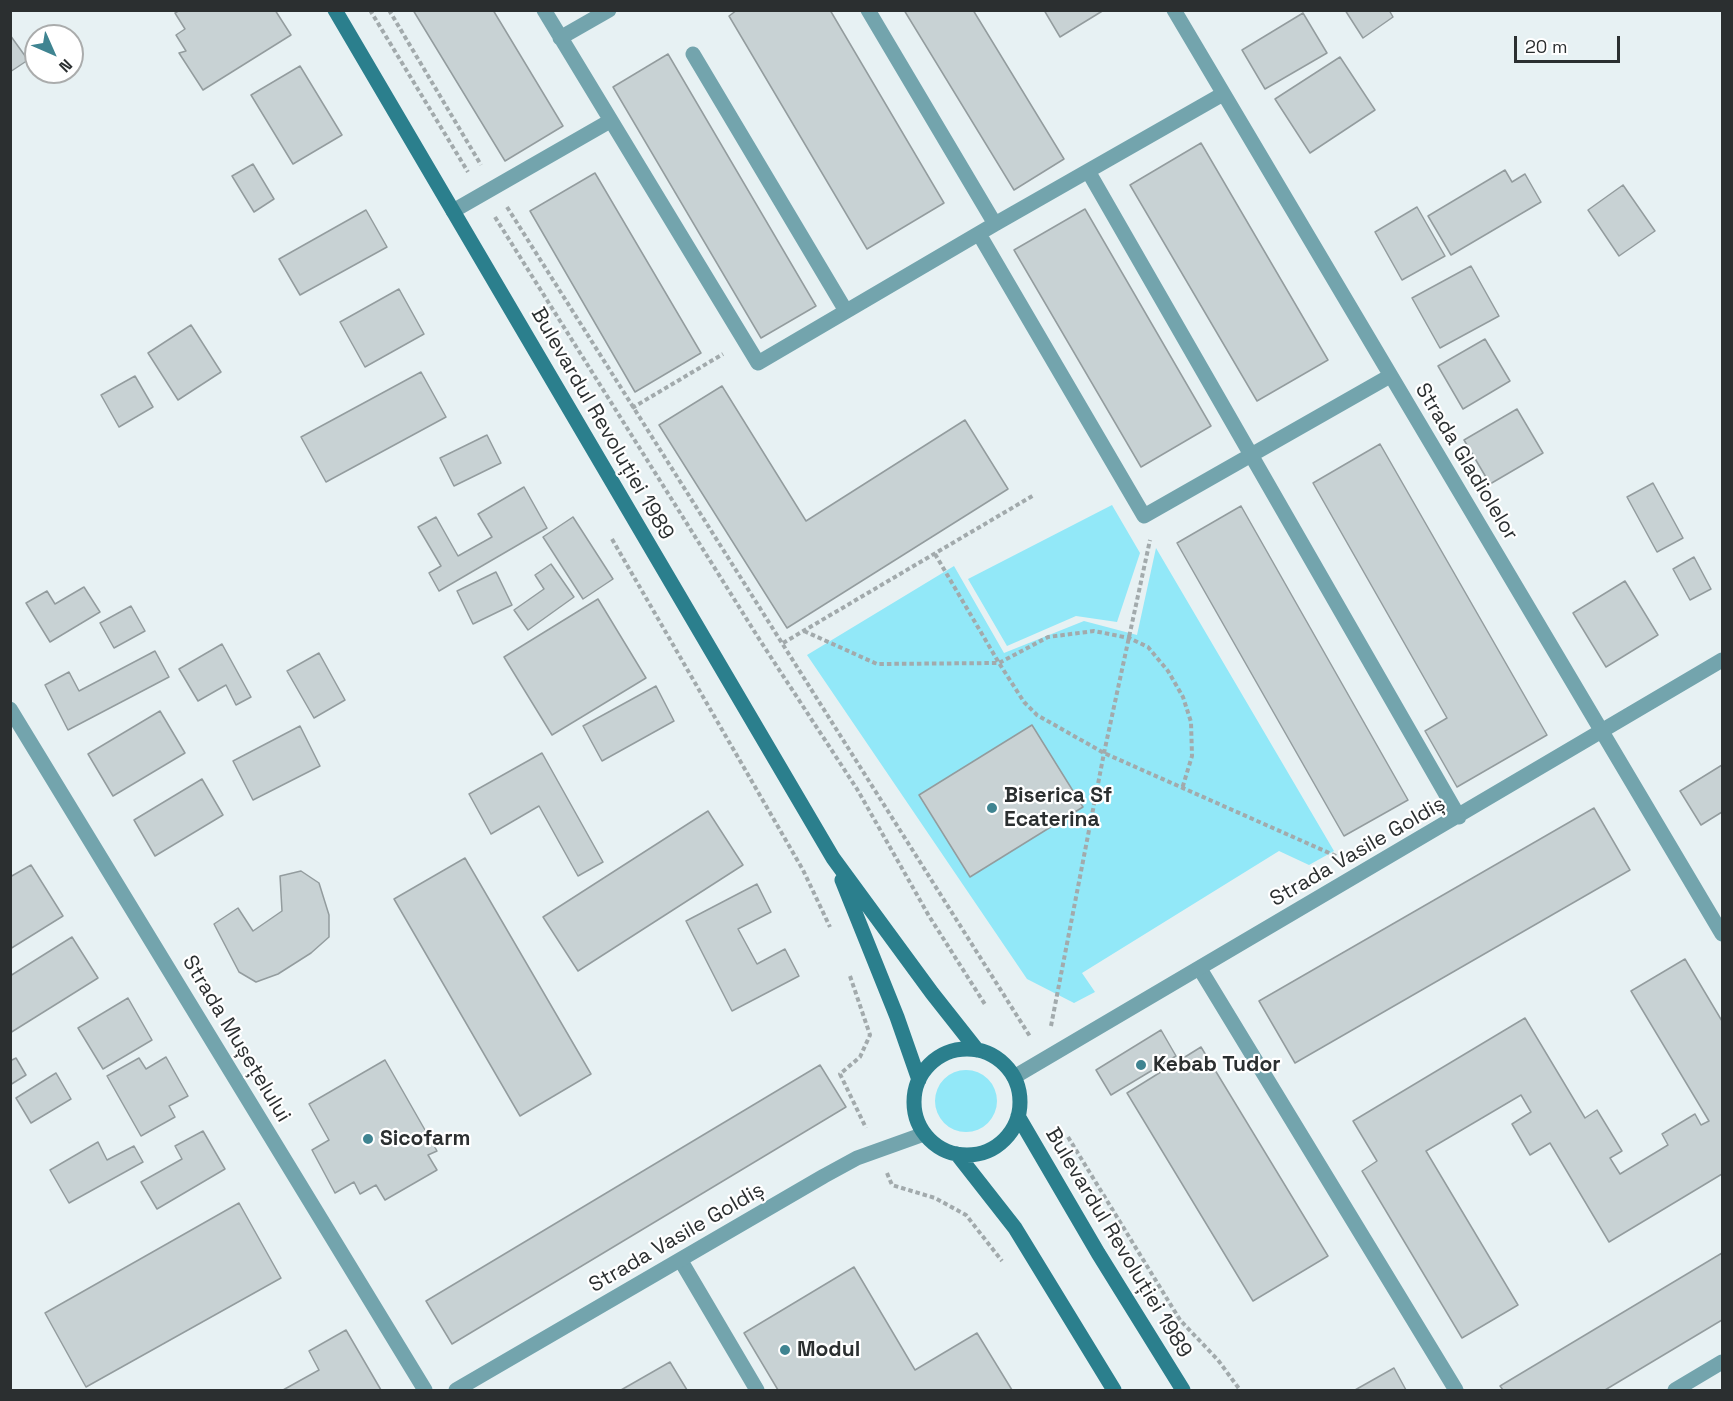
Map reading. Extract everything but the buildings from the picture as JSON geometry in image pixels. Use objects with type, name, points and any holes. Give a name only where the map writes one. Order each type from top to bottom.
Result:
[{"type":"main road","name":"Bulevardul Revoluției 1989","points":[[335,10],[833,858],[977,1050]]},
{"type":"main road","name":"Bulevardul Revoluției 1989","points":[[833,858],[920,1080]]},
{"type":"main road","points":[[960,1050],[977,1050],[992,1055],[1005,1065],[1014,1077],[1019,1090],[1018,1116],[1012,1131],[1002,1143],[988,1151],[973,1155],[957,1154],[939,1147],[924,1134],[914,1107],[915,1094],[929,1065],[943,1055],[960,1050]]},
{"type":"main road","name":"Bulevardul Revoluției 1989","points":[[1018,1116],[1092,1243],[1183,1390]]},
{"type":"main road","points":[[957,1154],[1015,1227],[1114,1390]]},
{"type":"street","points":[[544,10],[758,363],[994,224],[1223,94]]},
{"type":"street","points":[[560,38],[609,10]]},
{"type":"street","points":[[868,10],[994,224]]},
{"type":"street","name":"Strada Gladiolelor","points":[[1174,10],[1722,934]]},
{"type":"street","points":[[693,54],[846,311]]},
{"type":"street","points":[[453,211],[610,121]]},
{"type":"street","points":[[1088,171],[1459,817]]},
{"type":"street","points":[[979,234],[1144,516],[1390,376]]},
{"type":"street","name":"Strada Vasile Goldiș","points":[[1014,1077],[1459,817],[1722,660]]},
{"type":"street","name":"Strada Mușețelului","points":[[10,709],[425,1390]]},
{"type":"street","points":[[1200,969],[1456,1390]]},
{"type":"street","name":"Strada Vasile Goldiș","points":[[456,1390],[857,1158],[924,1134]]},
{"type":"street","points":[[681,1261],[757,1390]]},
{"type":"street","points":[[1675,1390],[1722,1362]]},
{"type":"path","points":[[370,10],[473,181]]},
{"type":"path","points":[[389,10],[495,188],[632,408],[783,643],[1044,1059]]},
{"type":"path","points":[[491,211],[761,642],[857,789],[929,916],[986,1006]]},
{"type":"path","points":[[632,408],[744,342]]},
{"type":"path","points":[[783,643],[1034,495]]},
{"type":"path","points":[[1044,1059],[1104,753],[1151,536],[1144,516]]},
{"type":"path","points":[[612,538],[803,870],[833,934]]},
{"type":"path","points":[[935,554],[999,663],[1024,702],[1037,715],[1104,753],[1367,870]]},
{"type":"path","points":[[804,631],[877,664],[999,663],[1048,637],[1094,631],[1128,638],[1148,647],[1168,671],[1183,697],[1191,722],[1192,756],[1182,789]]},
{"type":"path","points":[[849,974],[870,1035],[860,1057],[840,1074],[869,1135]]},
{"type":"path","points":[[1068,1137],[1180,1320],[1218,1360],[1240,1390]]},
{"type":"path","points":[[883,1165],[892,1185],[935,1198],[966,1215],[1003,1262]]},
{"type":"shaded area","points":[[1112,505],[1140,553],[1117,622],[1076,616],[1007,646],[968,579]]},
{"type":"shaded area","points":[[1156,548],[1334,851],[1309,865],[1279,851],[1082,973],[1095,992],[1074,1003],[1027,979],[807,655],[954,566],[1004,653],[1084,621],[1137,635]]},
{"type":"shaded area","points":[[966,1070],[978,1072],[988,1079],[995,1089],[997,1101],[995,1113],[988,1123],[978,1130],[966,1132],[954,1130],[944,1123],[937,1113],[935,1101],[937,1089],[944,1079],[954,1072]]},
{"type":"place","name":"Biserica Sf Ecaterina","points":[[992,808]]},
{"type":"place","name":"Kebab Tudor","points":[[1141,1065]]},
{"type":"place","name":"Sicofarm","points":[[368,1139]]},
{"type":"place","name":"Modul","points":[[785,1350]]}]
